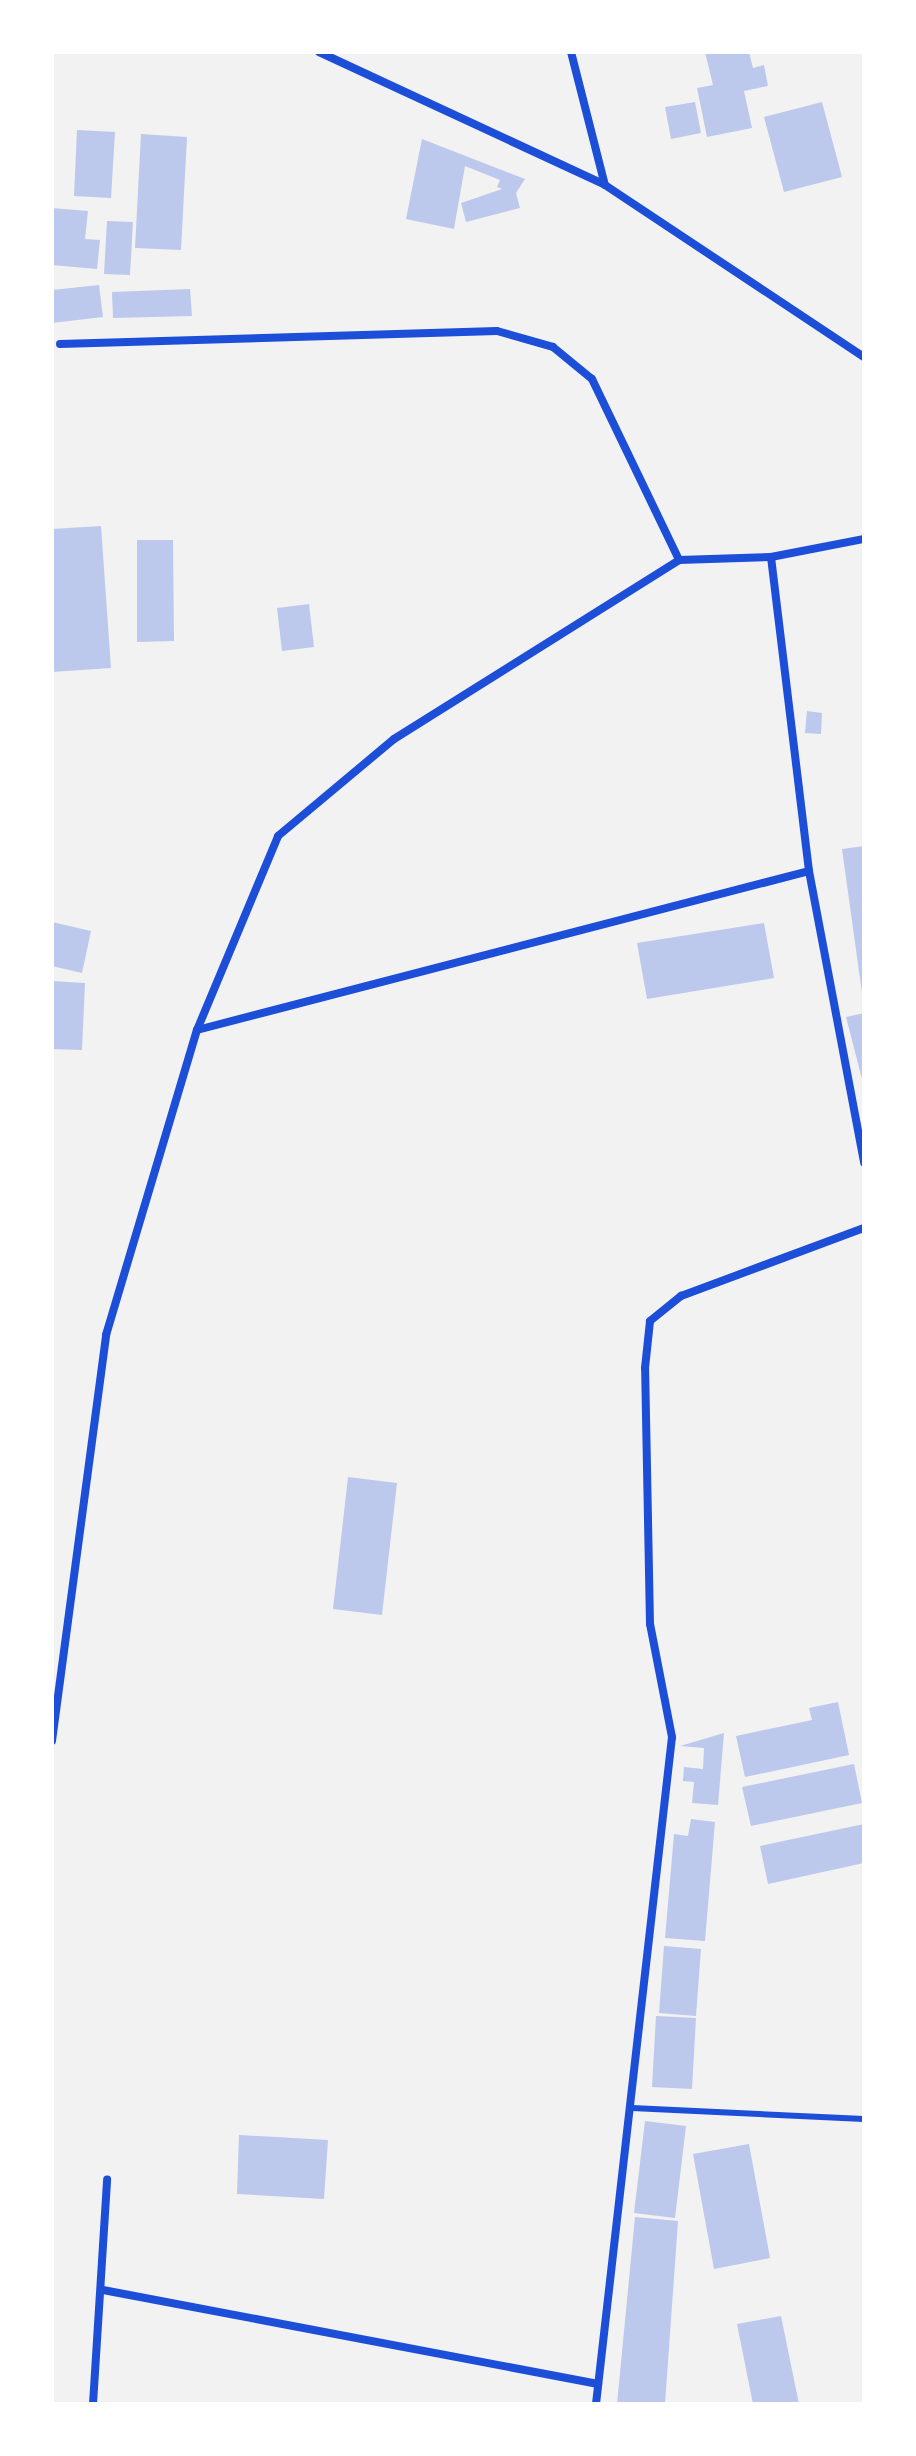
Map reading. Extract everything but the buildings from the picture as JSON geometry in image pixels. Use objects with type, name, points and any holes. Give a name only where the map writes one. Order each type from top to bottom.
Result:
[{"type":"street","points":[[319,52],[605,185],[864,357]]},
{"type":"street","points":[[338,52],[339,63]]},
{"type":"street","points":[[571,52],[605,185]]},
{"type":"street","points":[[60,344],[497,331],[553,347],[592,379],[679,560]]},
{"type":"street","points":[[52,1741],[106,1335],[197,1030],[278,836],[394,739],[679,560],[771,557],[864,539]]},
{"type":"street","points":[[771,557],[809,871],[864,1163]]},
{"type":"street","points":[[197,1030],[809,871]]},
{"type":"street","points":[[596,2404],[672,1737],[650,1624],[645,1368],[650,1321],[681,1296],[864,1228]]},
{"type":"street","points":[[93,2404],[103,2290],[107,2179]]},
{"type":"street","points":[[103,2290],[598,2384]]},
{"type":"lane","points":[[632,2108],[864,2119]]}]
